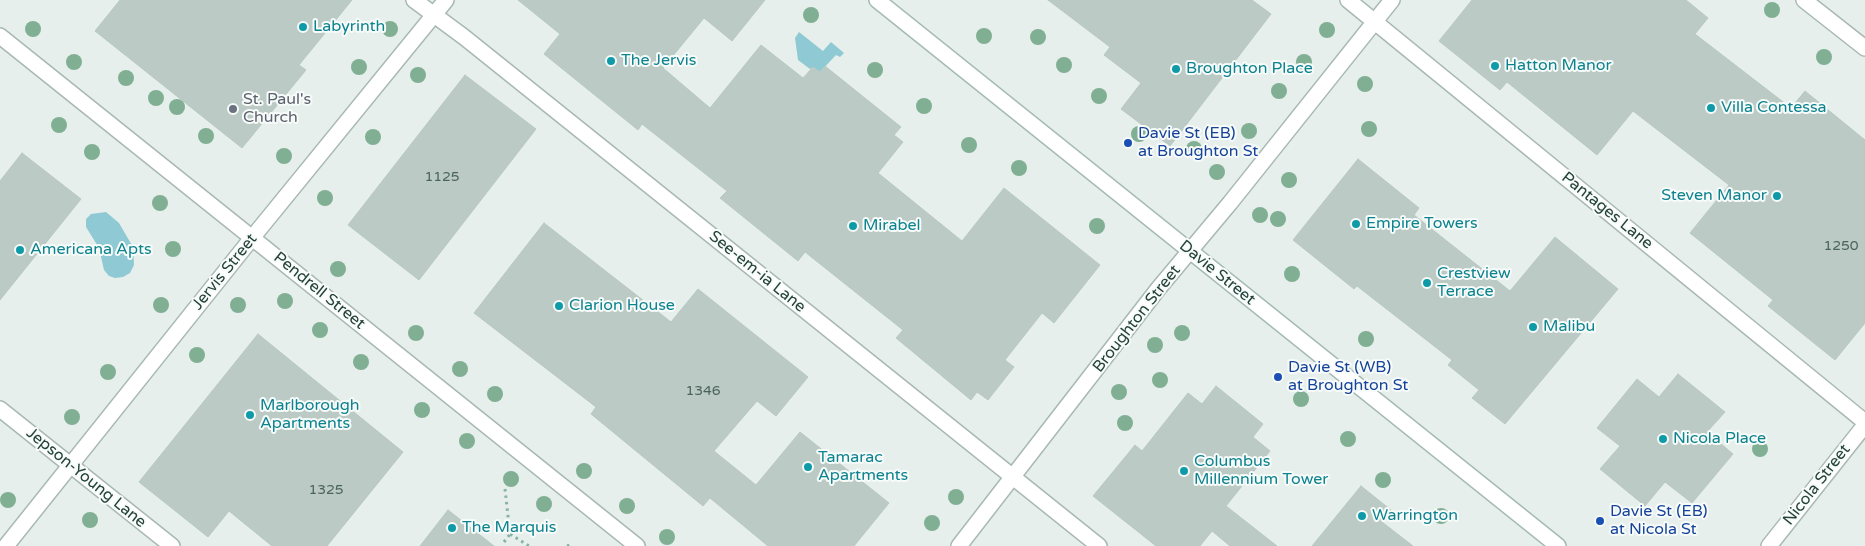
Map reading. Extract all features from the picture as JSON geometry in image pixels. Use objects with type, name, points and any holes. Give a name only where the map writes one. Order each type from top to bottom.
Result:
[{"type":"street","name":"See-em-ia Lane","points":[[414,0],[1099,546]]},
{"type":"street","name":"Jervis Street","points":[[6,546],[252,238],[446,0]]},
{"type":"street","name":"Davie Street","points":[[876,0],[1558,546]]},
{"type":"street","name":"Pantages Lane","points":[[1348,0],[1865,424]]},
{"type":"street","name":"Broughton Street","points":[[959,546],[1190,251],[1392,0]]},
{"type":"street","points":[[1804,0],[1865,48]]},
{"type":"street","name":"Pendrell Street","points":[[0,36],[637,546]]},
{"type":"street","name":"Jepson-Young Lane","points":[[0,409],[172,546]]},
{"type":"street","name":"Nicola Street","points":[[1769,546],[1865,424]]},
{"type":"path","points":[[504,542],[510,534],[505,489]]},
{"type":"path","points":[[510,534],[529,546]]},
{"type":"path","points":[[567,546],[573,544]]},
{"type":"water","points":[[799,32],[823,51],[831,42],[844,53],[840,57],[836,55],[820,72],[813,67],[810,69],[798,60],[795,38]]},
{"type":"water","points":[[106,212],[119,223],[133,247],[134,265],[130,273],[123,277],[115,278],[109,276],[104,270],[99,248],[86,227],[86,219],[91,214]]},
{"type":"building","name":"St. Paul's Church","points":[[120,0],[352,0],[299,65],[306,70],[242,148],[95,31]]},
{"type":"building","name":"Mirabel","points":[[518,0],[765,0],[732,41],[704,18],[663,68],[710,108],[761,45],[803,78],[813,67],[820,72],[825,66],[901,127],[894,135],[903,142],[878,173],[962,241],[1004,188],[1100,265],[1054,323],[1042,313],[1005,360],[1014,367],[988,400],[977,392],[971,400],[896,338],[903,330],[805,252],[798,261],[720,198],[727,191],[642,124],[638,130],[544,54],[560,34]]},
{"type":"building","name":"Broughton Place","points":[[1048,0],[1252,0],[1271,14],[1170,146],[1121,109],[1141,83],[1104,55],[1110,47]]},
{"type":"building","points":[[1472,0],[1686,0],[1708,18],[1695,34],[1791,108],[1805,91],[1865,140],[1865,323],[1835,360],[1768,306],[1773,300],[1690,233],[1729,185],[1633,111],[1597,155],[1507,82],[1500,90],[1439,41]]},
{"type":"building","points":[[465,75],[536,129],[419,280],[348,225]]},
{"type":"building","name":"Americana Apts","points":[[22,153],[81,199],[0,300],[0,181]]},
{"type":"building","points":[[1358,159],[1419,208],[1414,215],[1510,291],[1555,237],[1618,289],[1505,424],[1472,398],[1479,390],[1448,365],[1452,360],[1357,286],[1354,289],[1293,240]]},
{"type":"building","points":[[544,223],[671,322],[698,289],[808,377],[776,416],[757,401],[714,451],[756,485],[800,432],[889,503],[854,546],[768,546],[710,498],[703,506],[591,414],[596,407],[474,313]]},
{"type":"building","points":[[258,334],[403,452],[327,546],[272,546],[229,511],[208,537],[139,482]]},
{"type":"building","name":"Nicola Place","points":[[1678,374],[1725,412],[1707,432],[1733,454],[1692,503],[1665,482],[1645,506],[1600,469],[1620,446],[1597,428],[1637,379],[1659,397]]},
{"type":"building","name":"Columbus Millennium Tower","points":[[1216,386],[1263,424],[1253,437],[1270,451],[1226,506],[1277,546],[1230,546],[1212,531],[1200,546],[1156,546],[1093,496],[1135,445],[1142,451],[1188,393],[1202,404]]},
{"type":"building","name":"Warrington","points":[[1361,486],[1391,510],[1382,522],[1413,546],[1312,546]]},
{"type":"building","name":"The Marquis","points":[[448,510],[494,546],[420,546]]},
{"type":"place","name":"Labyrinth","points":[[303,27]]},
{"type":"place","name":"The Jervis","points":[[611,61]]},
{"type":"place","name":"Hatton Manor","points":[[1495,66]]},
{"type":"place","name":"Broughton Place","points":[[1176,69]]},
{"type":"place","name":"Villa Contessa","points":[[1711,108]]},
{"type":"place","name":"St. Paul's Church","points":[[233,109]]},
{"type":"place","name":"Davie St (EB) at Broughton St","points":[[1128,143]]},
{"type":"place","name":"Steven Manor","points":[[1777,196]]},
{"type":"place","name":"Empire Towers","points":[[1356,224]]},
{"type":"place","name":"Mirabel","points":[[853,226]]},
{"type":"place","name":"Americana Apts","points":[[20,250]]},
{"type":"place","name":"Crestview Terrace","points":[[1427,283]]},
{"type":"place","name":"Clarion House","points":[[559,306]]},
{"type":"place","name":"Malibu","points":[[1533,327]]},
{"type":"place","name":"Davie St (WB) at Broughton St","points":[[1278,377]]},
{"type":"place","name":"Marlborough Apartments","points":[[250,415]]},
{"type":"place","name":"Nicola Place","points":[[1663,439]]},
{"type":"place","name":"Tamarac Apartments","points":[[808,467]]},
{"type":"place","name":"Columbus Millennium Tower","points":[[1184,471]]},
{"type":"place","name":"Warrington","points":[[1362,516]]},
{"type":"place","name":"Davie St (EB) at Nicola St","points":[[1600,521]]},
{"type":"place","name":"The Marquis","points":[[452,528]]}]
